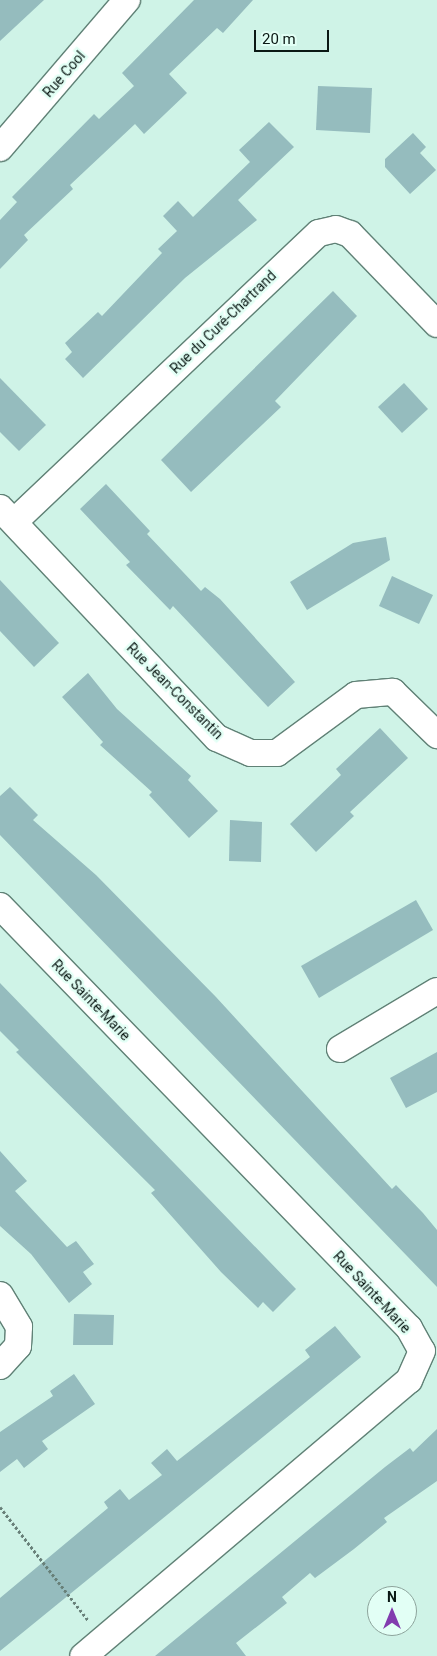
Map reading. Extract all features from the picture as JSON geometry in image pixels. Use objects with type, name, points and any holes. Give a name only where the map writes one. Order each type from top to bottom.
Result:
[{"type":"street","name":"Rue Cool","points":[[0,148],[127,0]]},
{"type":"street","name":"Rue du Curé-Chartrand","points":[[7,515],[319,233],[336,229],[350,234],[437,324]]},
{"type":"street","name":"Rue Jean-Constantin","points":[[7,515],[218,738],[251,753],[277,753],[356,695],[393,692],[437,735]]},
{"type":"street","name":"Rue Sainte-Marie","points":[[0,906],[409,1328],[422,1351],[409,1380],[83,1656]]},
{"type":"street","points":[[340,1049],[437,991]]},
{"type":"street","points":[[0,1295],[19,1327],[18,1346],[0,1366]]},
{"type":"path","points":[[0,1507],[103,1640]]},
{"type":"building","points":[[0,0],[44,0],[0,41]]},
{"type":"building","points":[[194,0],[253,0],[223,33],[217,28],[169,74],[187,93],[144,134],[135,124],[70,185],[73,189],[24,235],[28,240],[0,269],[0,220],[17,202],[12,197],[94,114],[99,119],[134,86],[122,73]]},
{"type":"building","points":[[318,86],[372,88],[370,133],[316,130]]},
{"type":"building","points":[[269,122],[294,147],[238,200],[257,220],[185,278],[83,378],[65,359],[72,352],[65,343],[98,312],[102,316],[162,253],[158,249],[177,231],[163,216],[178,201],[193,217],[250,162],[239,150]]},
{"type":"building","points":[[413,133],[426,147],[420,153],[436,170],[410,194],[385,167],[385,159]]},
{"type":"building","points":[[333,291],[357,316],[275,401],[281,407],[191,492],[161,460]]},
{"type":"building","points":[[0,378],[46,425],[19,451],[0,432]]},
{"type":"building","points":[[404,383],[428,409],[402,433],[378,407]]},
{"type":"building","points":[[106,484],[150,531],[147,534],[201,591],[205,587],[220,599],[295,682],[268,707],[173,606],[170,610],[126,565],[130,562],[80,509]]},
{"type":"building","points":[[386,537],[390,560],[307,610],[290,582],[353,543]]},
{"type":"building","points":[[392,576],[433,595],[419,624],[379,606]]},
{"type":"building","points":[[0,580],[59,643],[34,667],[0,631]]},
{"type":"building","points":[[88,673],[117,709],[191,776],[188,780],[218,811],[189,838],[149,795],[152,792],[100,745],[103,742],[62,697]]},
{"type":"building","points":[[380,728],[408,758],[350,812],[354,816],[316,852],[290,824],[341,775],[336,769]]},
{"type":"building","points":[[10,787],[38,815],[33,820],[96,875],[216,997],[392,1189],[396,1185],[423,1213],[437,1230],[437,1287],[0,835],[0,796]]},
{"type":"building","points":[[230,820],[262,822],[261,862],[229,861]]},
{"type":"building","points":[[416,900],[433,930],[319,998],[301,966]]},
{"type":"building","points":[[0,983],[296,1289],[273,1312],[263,1302],[258,1308],[221,1272],[151,1193],[155,1190],[16,1052],[19,1050],[0,1031]]},
{"type":"building","points":[[437,1052],[437,1092],[406,1108],[390,1078]]},
{"type":"building","points":[[0,1151],[27,1181],[15,1191],[67,1247],[76,1241],[94,1264],[83,1272],[92,1284],[69,1303],[31,1254],[0,1226]]},
{"type":"building","points":[[74,1314],[114,1315],[113,1345],[73,1345]]},
{"type":"building","points":[[335,1326],[361,1357],[0,1651],[0,1598],[108,1508],[104,1502],[120,1489],[129,1500],[162,1475],[151,1463],[167,1449],[177,1461],[310,1357],[305,1350]]},
{"type":"building","points":[[74,1374],[95,1404],[42,1441],[48,1449],[24,1468],[17,1459],[0,1472],[0,1432],[53,1396],[50,1391]]},
{"type":"building","points":[[437,1429],[437,1481],[384,1518],[387,1522],[354,1549],[315,1578],[310,1573],[282,1597],[287,1603],[236,1643],[246,1656],[155,1656],[385,1467],[410,1448],[413,1452]]}]
